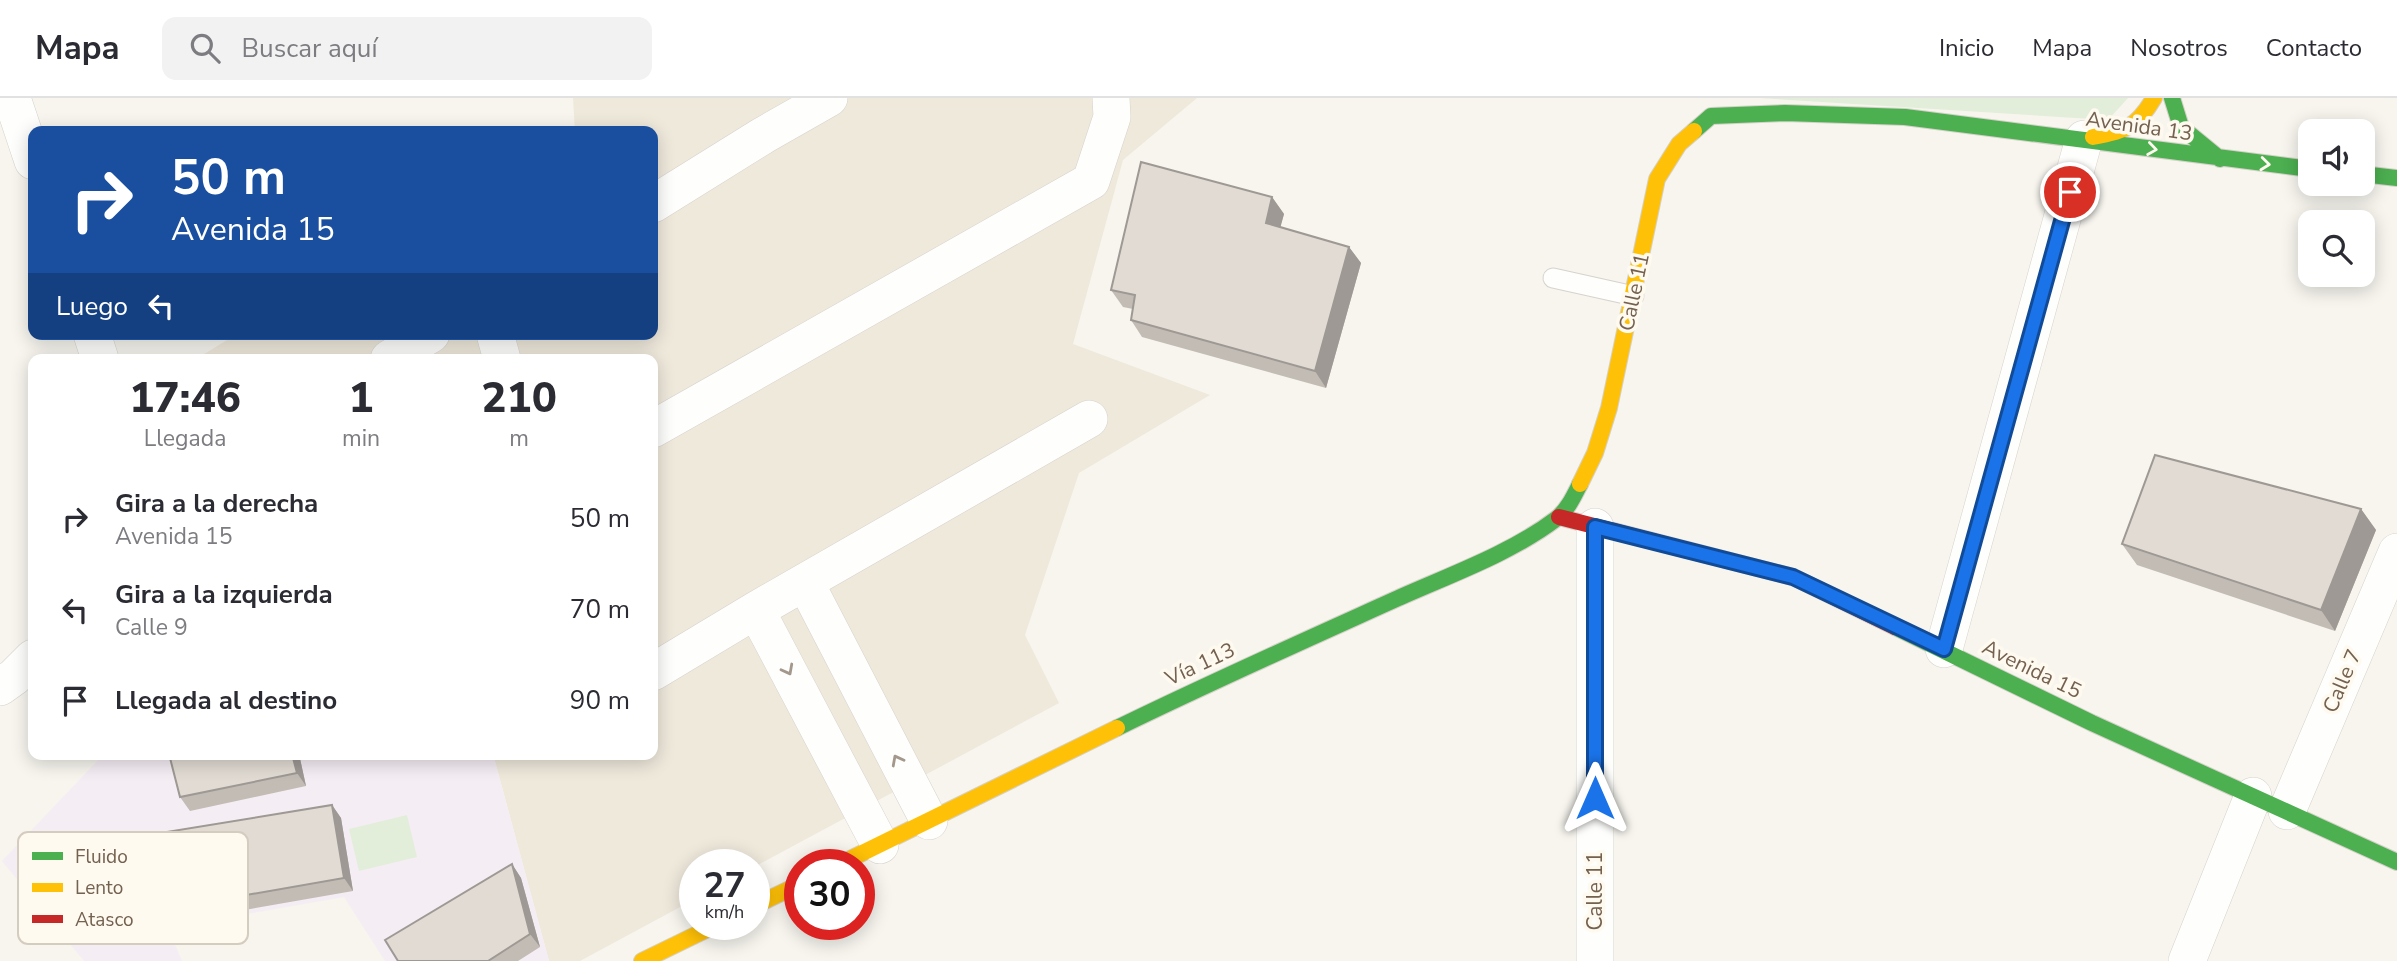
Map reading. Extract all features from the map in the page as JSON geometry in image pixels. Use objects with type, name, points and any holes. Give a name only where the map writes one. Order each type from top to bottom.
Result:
[{"type":"main road","points":[[2084,139],[2127,132],[2146,112],[2154,98]]},
{"type":"main road","points":[[2172,98],[2181,127],[2220,159]]},
{"type":"main road","name":"Avenida 13","points":[[1711,107],[1785,113],[1905,117],[2298,168]]},
{"type":"main road","name":"Calle 11","points":[[1573,498],[1595,453],[1606,419],[1657,179],[1679,144],[1711,107]]},
{"type":"main road","points":[[2375,175],[2397,178]]},
{"type":"main road","name":"Vía 113","points":[[872,849],[1214,680],[1533,536],[1559,517],[1573,498]]},
{"type":"main road","name":"Avenida 15","points":[[1559,517],[1793,577],[2092,723],[2397,862]]},
{"type":"main road","points":[[642,961],[685,940]]},
{"type":"street","points":[[12,98],[28,146]]},
{"type":"street","points":[[658,201],[829,98]]},
{"type":"street","points":[[658,426],[1091,181],[1112,117],[1111,98]]},
{"type":"street","points":[[1944,649],[2084,139]]},
{"type":"street","points":[[397,354],[421,340]]},
{"type":"street","points":[[658,668],[1089,419]]},
{"type":"street","name":"Calle 11","points":[[1595,527],[1595,961]]},
{"type":"street","name":"Calle 7","points":[[2287,811],[2397,552]]},
{"type":"street","points":[[805,582],[929,821]]},
{"type":"street","points":[[756,610],[880,845]]},
{"type":"street","points":[[0,687],[28,663]]},
{"type":"street","points":[[2188,961],[2253,796]]},
{"type":"lane","points":[[1553,278],[1634,296]]},
{"type":"shaded area","points":[[573,98],[1197,98],[1123,160],[1073,344],[1210,395],[1079,473],[1025,635],[1059,703],[770,858],[770,849],[679,849],[679,908],[580,961],[549,961],[495,760],[658,760],[658,354],[204,354],[227,340],[658,340],[658,126],[575,126]]},
{"type":"shaded area","points":[[98,760],[495,760],[549,961],[385,961],[344,897],[248,914],[248,832],[30,832]]},
{"type":"shaded area","points":[[18,844],[18,881],[2,861]]},
{"type":"shaded area","points":[[70,944],[175,944],[182,961],[84,961]]},
{"type":"green space","points":[[1760,98],[2128,98],[2108,120]]},
{"type":"green space","points":[[407,815],[417,857],[359,871],[349,829]]},
{"type":"building","points":[[1141,162],[1272,197],[1266,223],[1349,247],[1315,371],[1131,320],[1135,295],[1111,290]]},
{"type":"building","points":[[2155,455],[2361,509],[2321,610],[2122,544]]},
{"type":"building","points":[[171,760],[294,760],[297,773],[180,797]]},
{"type":"building","points":[[332,805],[344,878],[248,895],[248,832],[166,832]]},
{"type":"building","points":[[512,864],[530,934],[488,961],[398,961],[385,940]]},
{"type":"traffic: fast","points":[[2172,98],[2181,127],[2220,159]]},
{"type":"traffic: fast","points":[[1694,131],[1711,116],[1785,113],[1905,117],[2298,167]]},
{"type":"traffic: fast","points":[[2375,175],[2397,178]]},
{"type":"traffic: fast","points":[[1117,728],[1519,543],[1560,516],[1580,484]]},
{"type":"traffic: fast","points":[[1895,627],[2092,723],[2397,862]]},
{"type":"traffic: slow","points":[[2093,137],[2130,126],[2154,98]]},
{"type":"traffic: slow","points":[[1580,484],[1595,453],[1609,408],[1657,179],[1679,144],[1694,131]]},
{"type":"traffic: slow","points":[[871,849],[1117,728]]},
{"type":"traffic: slow","points":[[770,898],[784,892]]},
{"type":"traffic: slow","points":[[642,961],[685,940]]},
{"type":"traffic: jam","points":[[1559,517],[1793,577],[1895,627]]},
{"type":"route","points":[[1595,798],[1595,527],[1793,577],[1944,649],[2070,192]]}]
